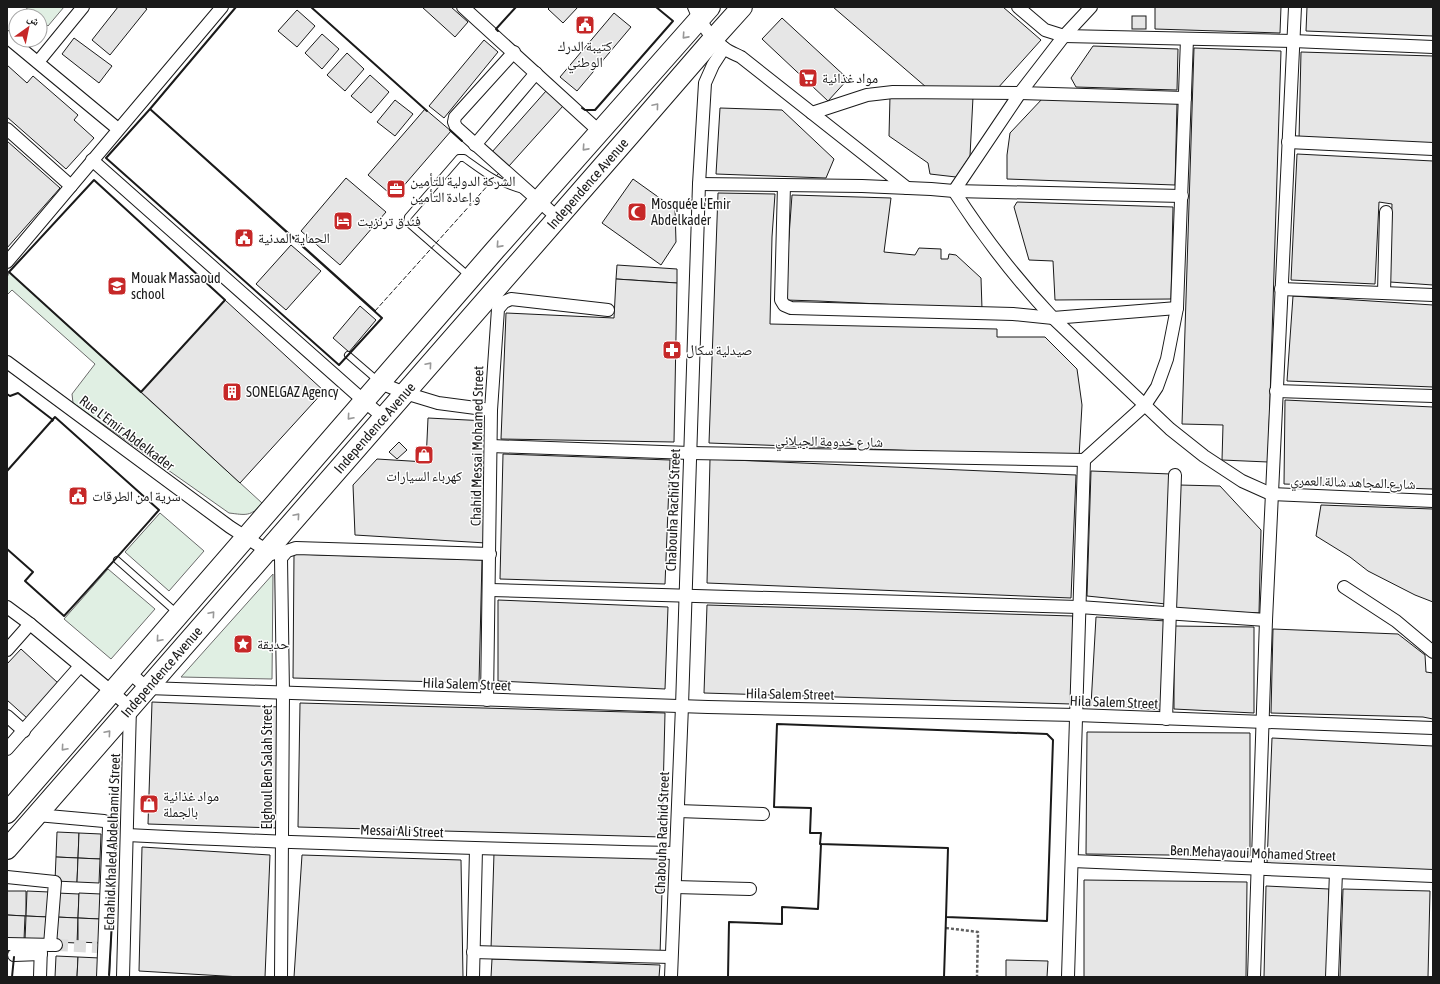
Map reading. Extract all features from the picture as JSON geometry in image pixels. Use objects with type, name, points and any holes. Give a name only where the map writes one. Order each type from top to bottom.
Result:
[{"type":"main road","name":"Independence Avenue","points":[[7,849],[147,688],[274,554],[384,417],[558,218],[719,43],[742,7]]},
{"type":"main road","name":"Independence Avenue","points":[[7,813],[130,673],[471,277],[532,196],[600,132],[701,11]]},
{"type":"street","points":[[38,62],[83,7]]},
{"type":"street","points":[[7,262],[222,7]]},
{"type":"street","points":[[463,7],[600,132]]},
{"type":"street","points":[[1018,7],[1045,30],[1064,36],[1293,41],[1433,47]]},
{"type":"street","points":[[954,191],[1020,93],[1064,36],[1090,7]]},
{"type":"street","points":[[1254,977],[1271,494],[1295,7]]},
{"type":"street","points":[[701,11],[719,43],[741,57],[907,188]]},
{"type":"street","points":[[1068,977],[1084,460],[1145,404],[1157,387],[1167,359],[1177,308],[1187,39]]},
{"type":"street","name":"Chabouha Rachid Street","points":[[671,977],[686,596],[699,184],[705,83],[713,64],[719,43]]},
{"type":"street","points":[[18,48],[38,62],[118,129]]},
{"type":"street","points":[[514,52],[455,117],[454,122],[456,127],[475,145],[558,218]]},
{"type":"street","points":[[475,145],[536,73]]},
{"type":"street","points":[[812,113],[867,95],[893,92],[1020,93],[1185,98]]},
{"type":"street","points":[[7,130],[71,186]]},
{"type":"street","points":[[1288,142],[1433,149]]},
{"type":"street","points":[[92,160],[364,401],[384,417]]},
{"type":"street","points":[[699,184],[1182,196]]},
{"type":"street","points":[[784,185],[781,300],[784,305],[791,308],[1012,314],[1053,318],[1177,308]]},
{"type":"street","points":[[954,191],[976,226],[1039,304],[1053,318],[1170,429],[1204,456],[1242,481],[1271,494]]},
{"type":"street","points":[[1384,293],[1386,212]]},
{"type":"street","points":[[1281,289],[1433,295]]},
{"type":"street","name":"Chahid Messai Mohamed Street","points":[[487,700],[490,590],[491,410],[498,310],[504,302],[511,299],[608,310]]},
{"type":"street","name":"Rue L'Emir Abdelkader","points":[[7,362],[230,527],[274,554]]},
{"type":"street","points":[[380,383],[405,393],[438,403],[491,410]]},
{"type":"street","points":[[1276,390],[1433,396]]},
{"type":"street","name":"شارع خدومة الجيلاني","points":[[491,446],[690,453],[1084,460]]},
{"type":"street","points":[[1166,719],[1175,475]]},
{"type":"street","name":"شارع المجاهد شالة العمري","points":[[1271,494],[1433,500]]},
{"type":"street","points":[[274,554],[296,548],[490,554]]},
{"type":"street","name":"Elghoul Ben Salah Street","points":[[274,554],[283,693],[281,977]]},
{"type":"street","points":[[1344,587],[1396,621],[1433,652]]},
{"type":"street","points":[[490,590],[1080,607],[1266,620]]},
{"type":"street","points":[[7,607],[30,624],[130,707]]},
{"type":"street","points":[[7,650],[30,624]]},
{"type":"street","points":[[7,749],[80,666]]},
{"type":"street","points":[[130,673],[147,688]]},
{"type":"street","name":"Hila Salem Street","points":[[147,688],[682,706],[1076,715],[1433,728]]},
{"type":"street","name":"Echahid Khaled Abdelhamid Street","points":[[123,977],[130,707]]},
{"type":"street","points":[[7,716],[24,731]]},
{"type":"street","points":[[678,812],[763,814]]},
{"type":"street","points":[[37,815],[104,821],[108,823],[109,827],[100,947],[103,977]]},
{"type":"street","name":"Messai Ali Street","points":[[127,835],[476,849],[676,853]]},
{"type":"street","points":[[473,977],[476,849]]},
{"type":"street","name":"Ben Mehayaoui Mohamed Street","points":[[1072,861],[1433,876]]},
{"type":"street","points":[[1332,977],[1336,872]]},
{"type":"street","points":[[7,877],[55,882],[47,947],[40,977]]},
{"type":"street","points":[[675,887],[750,890]]},
{"type":"street","points":[[7,944],[47,947]]},
{"type":"street","points":[[14,954],[47,947]]},
{"type":"street","points":[[473,952],[671,957]]},
{"type":"lane","points":[[471,277],[407,222],[408,217],[459,158],[464,158],[500,183],[532,196]]},
{"type":"lane","points":[[348,355],[380,383]]},
{"type":"lane","points":[[117,560],[180,615]]},
{"type":"path","points":[[946,928],[978,932],[977,977]]},
{"type":"green space","points":[[25,7],[64,7],[48,26],[48,8]]},
{"type":"green space","points":[[9,272],[262,503],[258,508],[248,514],[229,513],[73,403],[72,394],[95,364],[12,290],[7,295],[7,278]]},
{"type":"green space","points":[[160,513],[204,551],[169,591],[125,552]]},
{"type":"green space","points":[[108,569],[155,609],[111,659],[64,619]]},
{"type":"green space","points":[[273,574],[272,679],[181,677]]},
{"type":"building","points":[[118,7],[144,7],[147,9],[110,55],[92,40]]},
{"type":"building","points":[[422,7],[451,7],[468,22],[455,37]]},
{"type":"building","points":[[550,7],[578,7],[563,23],[548,9]]},
{"type":"building","points":[[833,7],[1003,7],[1041,40],[997,89],[926,87]]},
{"type":"building","points":[[1155,7],[1281,7],[1280,33],[1155,29]]},
{"type":"building","points":[[1307,7],[1433,7],[1433,36],[1306,31]]},
{"type":"building","points":[[297,10],[315,26],[297,47],[278,31]]},
{"type":"building","points":[[614,13],[631,27],[577,91],[560,77]]},
{"type":"building","points":[[1132,16],[1146,16],[1146,29],[1132,29]]},
{"type":"building","points":[[782,18],[848,79],[828,101],[762,39]]},
{"type":"building","points":[[322,34],[339,49],[322,69],[305,53]]},
{"type":"building","points":[[74,38],[112,66],[99,83],[62,54]]},
{"type":"building","points":[[484,40],[498,52],[444,118],[429,106]]},
{"type":"building","points":[[1093,46],[1178,49],[1177,90],[1076,87],[1071,78]]},
{"type":"building","points":[[1194,48],[1281,51],[1268,462],[1222,460],[1223,425],[1182,424]]},
{"type":"building","points":[[1301,52],[1433,56],[1433,143],[1299,139]]},
{"type":"building","points":[[347,53],[364,69],[345,91],[327,75]]},
{"type":"building","points":[[7,65],[27,83],[33,76],[78,115],[74,120],[94,138],[66,169],[7,117]]},
{"type":"building","points":[[370,75],[389,92],[371,113],[351,96]]},
{"type":"building","points":[[546,91],[563,106],[509,166],[492,152]]},
{"type":"building","points":[[890,96],[973,97],[970,156],[956,177],[930,174],[928,163],[889,136]]},
{"type":"building","points":[[1043,98],[1177,103],[1175,185],[1007,179],[1007,155],[1010,133]]},
{"type":"building","points":[[395,100],[413,114],[395,136],[377,122]]},
{"type":"building","points":[[720,108],[782,110],[834,159],[826,178],[716,174]]},
{"type":"building","points":[[425,109],[451,131],[394,197],[368,175]]},
{"type":"building","points":[[7,141],[60,188],[7,248]]},
{"type":"building","points":[[1297,154],[1433,161],[1433,285],[1390,282],[1392,204],[1379,202],[1375,284],[1291,280]]},
{"type":"building","name":"فندق ترنزيت","points":[[346,178],[386,212],[340,265],[301,231]]},
{"type":"building","points":[[633,179],[675,209],[676,242],[661,265],[602,223]]},
{"type":"building","points":[[718,193],[775,194],[772,237],[770,324],[997,329],[997,337],[1045,337],[1077,369],[1082,405],[1079,457],[709,443]]},
{"type":"building","points":[[792,195],[891,198],[884,252],[915,255],[919,248],[941,249],[941,259],[948,259],[949,254],[956,255],[981,278],[982,309],[786,300]]},
{"type":"building","points":[[1017,202],[1173,207],[1171,299],[1055,300],[1053,261],[1029,260],[1014,207]]},
{"type":"building","points":[[291,245],[321,271],[286,310],[256,284]]},
{"type":"building","points":[[617,265],[677,269],[677,283],[616,279]]},
{"type":"building","points":[[616,279],[677,283],[674,442],[501,439],[506,313],[614,318]]},
{"type":"building","points":[[1293,296],[1433,305],[1433,387],[1287,381]]},
{"type":"building","name":"SONELGAZ Agency","points":[[225,300],[324,391],[240,483],[141,392]]},
{"type":"building","points":[[360,306],[376,320],[349,352],[333,338]]},
{"type":"building","points":[[1285,400],[1433,407],[1433,489],[1284,484]]},
{"type":"building","points":[[428,418],[487,421],[486,543],[355,535],[353,485],[377,459],[426,462]]},
{"type":"building","points":[[399,442],[407,450],[397,459],[389,452]]},
{"type":"building","points":[[503,454],[670,460],[665,584],[500,579]]},
{"type":"building","points":[[710,459],[1076,475],[1071,598],[707,583]]},
{"type":"building","points":[[1091,471],[1171,474],[1166,604],[1087,596]]},
{"type":"building","points":[[1179,485],[1220,486],[1261,530],[1259,613],[1176,610]]},
{"type":"building","points":[[1321,505],[1433,509],[1433,602],[1415,595],[1368,571],[1350,557],[1316,536]]},
{"type":"building","points":[[294,554],[482,560],[479,683],[293,678]]},
{"type":"building","points":[[498,600],[668,607],[665,689],[498,681]]},
{"type":"building","points":[[707,605],[1073,616],[1071,704],[704,693]]},
{"type":"building","points":[[1096,617],[1167,621],[1162,710],[1091,705]]},
{"type":"building","points":[[1174,626],[1254,627],[1254,713],[1174,709]]},
{"type":"building","points":[[1273,629],[1398,634],[1425,655],[1426,672],[1433,673],[1433,719],[1423,717],[1271,713]]},
{"type":"building","points":[[21,649],[58,683],[27,718],[7,700],[7,664]]},
{"type":"building","points":[[152,702],[280,707],[276,828],[148,824]]},
{"type":"building","points":[[300,703],[665,713],[662,837],[298,827]]},
{"type":"building","points":[[1087,732],[1250,733],[1250,856],[1086,854]]},
{"type":"building","points":[[1272,738],[1433,746],[1433,871],[1267,864]]},
{"type":"building","points":[[57,832],[79,833],[78,858],[56,857]]},
{"type":"building","points":[[79,833],[101,834],[100,859],[78,858]]},
{"type":"building","points":[[142,847],[270,855],[265,977],[139,971]]},
{"type":"building","points":[[494,853],[663,859],[660,955],[491,949]]},
{"type":"building","points":[[302,855],[461,860],[463,977],[294,977]]},
{"type":"building","points":[[56,857],[78,858],[77,882],[55,881]]},
{"type":"building","points":[[78,858],[100,859],[99,883],[77,882]]},
{"type":"building","points":[[1084,880],[1247,882],[1246,977],[1084,977]]},
{"type":"building","points":[[1266,886],[1329,889],[1327,977],[1264,977]]},
{"type":"building","points":[[1343,889],[1430,891],[1428,977],[1340,977]]},
{"type":"building","points":[[7,891],[26,891],[26,916],[7,915]]},
{"type":"building","points":[[27,891],[49,892],[48,917],[26,916]]},
{"type":"building","points":[[57,893],[79,894],[78,918],[56,917]]},
{"type":"building","points":[[79,893],[101,894],[100,919],[78,918]]},
{"type":"building","points":[[7,915],[25,916],[24,940],[7,940]]},
{"type":"building","points":[[26,916],[48,917],[47,941],[25,940]]},
{"type":"building","points":[[56,917],[78,918],[77,943],[55,942]]},
{"type":"building","points":[[78,918],[100,919],[100,943],[78,942]]},
{"type":"building","points":[[56,956],[78,957],[77,977],[55,977]]},
{"type":"building","points":[[78,957],[100,958],[99,977],[77,977]]},
{"type":"building","points":[[492,959],[660,965],[659,977],[491,977]]},
{"type":"building","points":[[1006,960],[1048,961],[1047,977],[1006,977]]},
{"type":"tunnel","points":[[56,945],[97,947]]},
{"type":"fence","points":[[375,311],[499,173]]},
{"type":"wall","points":[[236,7],[150,109],[382,318],[339,365],[106,158],[150,109],[375,311]]},
{"type":"wall","points":[[311,7],[427,111]]},
{"type":"wall","points":[[498,31],[496,29],[516,7]]},
{"type":"wall","points":[[582,108],[585,110],[595,110],[673,21],[656,7]]},
{"type":"wall","points":[[450,130],[462,141]]},
{"type":"wall","points":[[94,180],[225,300],[141,392],[9,272],[94,180]]},
{"type":"wall","points":[[7,394],[10,396],[18,393],[53,420],[52,421]]},
{"type":"wall","points":[[7,471],[55,417],[159,510],[64,616],[25,581],[33,572],[7,549]]},
{"type":"wall","points":[[777,724],[1047,734],[1053,740],[1047,921],[946,917],[948,848],[820,844],[821,833],[810,833],[811,808],[774,807],[777,724]]},
{"type":"wall","points":[[109,975],[118,815]]},
{"type":"wall","points":[[728,977],[729,922],[782,924],[782,907],[818,909],[821,844]]},
{"type":"wall","points":[[944,977],[946,917]]},
{"type":"wall","points":[[12,977],[14,957]]},
{"type":"place","name":"كتيبة الدرك الوطني","points":[[585,25]]},
{"type":"place","name":"مواد غذائية","points":[[808,78]]},
{"type":"place","name":"الشركة الدولية للتأمين و إعادة التأمين","points":[[396,189]]},
{"type":"place","name":"Mosquée L'Emir Abdelkader","points":[[637,212]]},
{"type":"place","name":"فندق ترنزيت","points":[[343,221]]},
{"type":"place","name":"الحماية المدنية","points":[[244,238]]},
{"type":"place","name":"Mouak Massaoud school","points":[[117,286]]},
{"type":"place","name":"صيدلية سكال","points":[[672,350]]},
{"type":"place","name":"SONELGAZ Agency","points":[[232,392]]},
{"type":"place","name":"كهرباء السيارات","points":[[424,455]]},
{"type":"place","name":"سرية امن الطرقات","points":[[78,496]]},
{"type":"place","name":"حديقة","points":[[243,644]]},
{"type":"place","name":"مواد غذائية بالجملة","points":[[149,804]]}]
